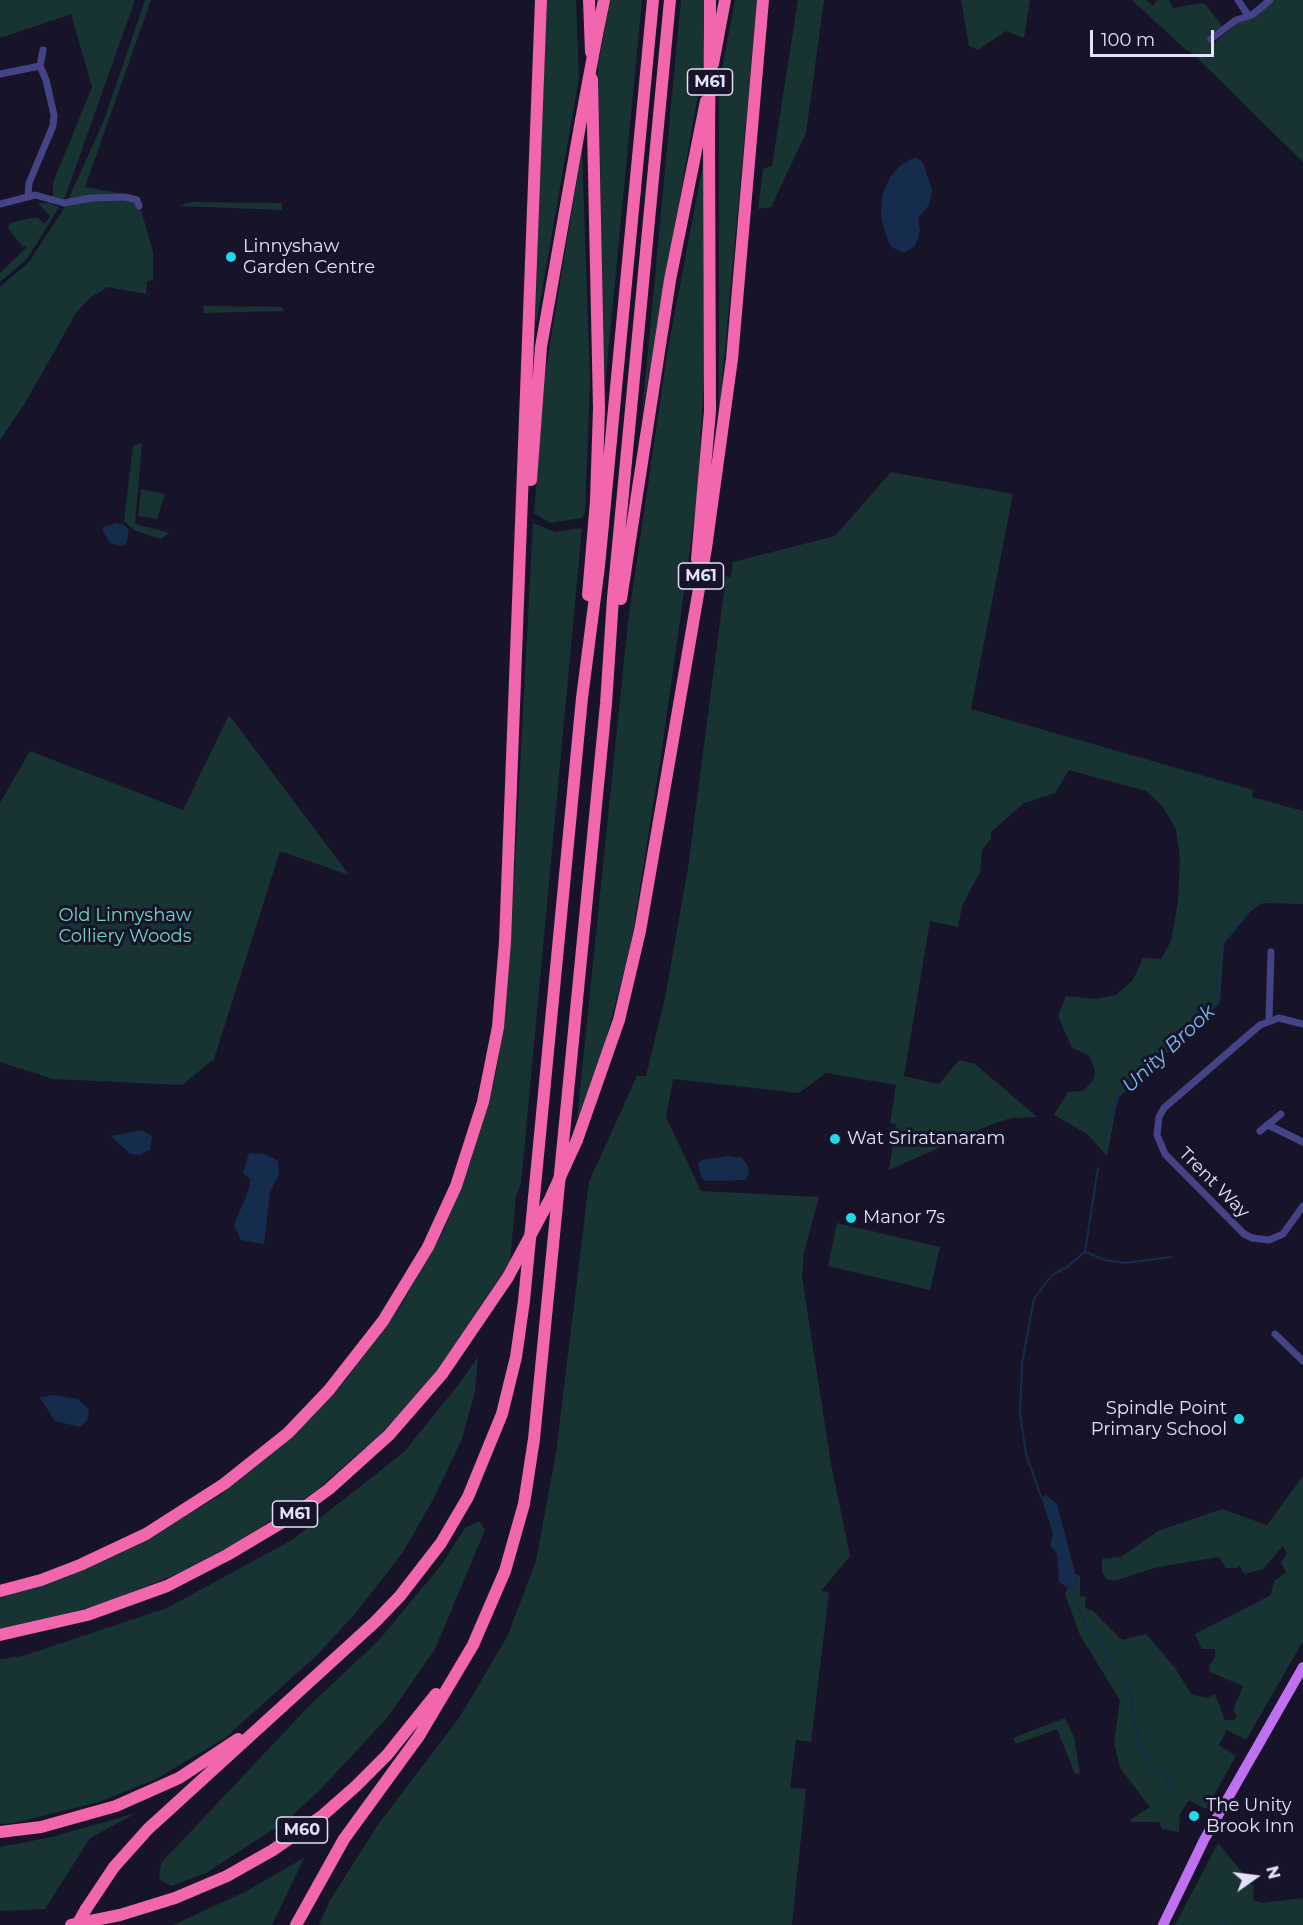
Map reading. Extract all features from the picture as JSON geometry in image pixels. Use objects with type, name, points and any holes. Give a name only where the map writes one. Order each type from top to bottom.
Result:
[{"type":"highway","points":[[0,1591],[41,1580],[111,1552],[175,1517],[243,1470],[288,1433],[329,1390],[383,1322],[417,1268],[456,1186],[483,1102],[498,1027],[505,942],[541,0]]},
{"type":"highway","points":[[582,698],[600,408],[589,0]]},
{"type":"highway","points":[[514,712],[541,348],[580,120],[604,0]]},
{"type":"highway","points":[[77,1925],[114,1867],[148,1829],[375,1622],[423,1569],[468,1497],[502,1414],[516,1357],[524,1301],[582,698],[600,554],[652,0]]},
{"type":"highway","name":"M61","points":[[473,1645],[505,1570],[529,1477],[606,704],[616,563],[670,0]]},
{"type":"highway","name":"M61","points":[[691,627],[710,411],[710,0]]},
{"type":"highway","name":"M61","points":[[606,704],[670,280],[725,0]]},
{"type":"highway","name":"M61","points":[[0,1635],[87,1615],[157,1590],[227,1556],[291,1517],[328,1489],[389,1435],[442,1374],[508,1277],[550,1199],[577,1140],[619,1020],[638,940],[658,834],[706,548],[732,359],[763,0]]},
{"type":"highway","name":"M60","points":[[70,1925],[120,1915],[175,1898],[227,1876],[293,1837],[336,1804],[374,1769],[410,1728],[473,1645]]},
{"type":"highway","name":"M60","points":[[296,1925],[344,1839],[419,1736],[473,1645]]},
{"type":"highway","points":[[0,1832],[76,1818],[148,1793],[205,1762],[279,1710]]},
{"type":"main road","points":[[1163,1925],[1204,1840],[1303,1667]]},
{"type":"street","points":[[1238,0],[1248,15]]},
{"type":"street","points":[[1211,39],[1236,20],[1270,0]]},
{"type":"street","points":[[28,196],[29,183],[53,126],[54,115],[46,80],[40,66],[43,50]]},
{"type":"street","points":[[0,74],[40,66]]},
{"type":"street","points":[[0,204],[28,196],[41,196],[64,203],[91,198],[125,197],[134,198],[139,206]]},
{"type":"street","points":[[1271,952],[1269,1020],[1286,1019],[1303,1024]]},
{"type":"street","name":"Trent Way","points":[[1269,1020],[1164,1108],[1159,1117],[1157,1135],[1165,1154],[1244,1234],[1259,1240],[1277,1238],[1289,1229],[1303,1206]]},
{"type":"street","points":[[1260,1131],[1281,1114]]},
{"type":"street","points":[[1268,1125],[1303,1142]]},
{"type":"street","points":[[1275,1334],[1303,1361]]},
{"type":"green space","points":[[0,0],[135,0],[64,200],[53,197],[53,183],[92,87],[71,14],[0,38]]},
{"type":"green space","points":[[145,0],[151,0],[85,187],[137,196],[153,252],[153,280],[147,281],[146,294],[108,287],[91,297],[76,313],[25,403],[0,440],[0,287],[29,262],[65,207],[104,120]]},
{"type":"green space","points":[[547,0],[576,0],[579,78],[535,321]]},
{"type":"green space","points":[[610,0],[642,0],[605,385],[598,64]]},
{"type":"green space","points":[[681,0],[705,0],[704,60],[642,414]]},
{"type":"green space","points":[[735,0],[757,0],[719,415],[719,84]]},
{"type":"green space","points":[[798,0],[824,0],[806,133],[771,207],[758,209],[763,169],[772,166]]},
{"type":"green space","points":[[961,0],[1030,0],[1024,38],[1006,31],[978,50],[969,46]]},
{"type":"green space","points":[[1132,0],[1146,0],[1153,6],[1157,0],[1169,0],[1173,8],[1202,3],[1206,5],[1222,26],[1208,37],[1213,44],[1239,22],[1253,18],[1273,0],[1303,0],[1303,162],[1191,52],[1186,50]]},
{"type":"green space","points":[[582,148],[590,380],[585,513],[582,518],[550,523],[534,513],[545,375]]},
{"type":"green space","points":[[703,164],[704,379],[697,498],[661,756],[631,944],[598,1070],[577,1119],[628,622],[667,354]]},
{"type":"green space","points":[[191,202],[282,203],[282,210],[179,206]]},
{"type":"green space","points":[[38,203],[49,203],[59,207],[27,259],[0,282],[0,273],[27,247],[22,246],[8,228],[10,223],[38,218],[45,224],[50,216]]},
{"type":"green space","points":[[203,306],[282,307],[284,311],[204,313]]},
{"type":"green space","points":[[142,443],[135,524],[170,533],[160,539],[134,530],[124,521],[133,446]]},
{"type":"green space","points":[[891,472],[1013,494],[971,709],[1253,790],[1252,797],[1303,811],[1303,904],[1263,903],[1251,911],[1224,944],[1220,1003],[1118,1098],[1107,1156],[1087,1134],[1054,1115],[1068,1092],[1083,1091],[1094,1079],[1095,1070],[1089,1055],[1072,1048],[1058,1016],[1066,996],[1097,999],[1116,995],[1133,980],[1143,958],[1161,959],[1171,941],[1178,902],[1180,860],[1176,829],[1162,806],[1146,791],[1069,770],[1055,793],[1024,803],[991,832],[991,838],[982,850],[980,872],[962,906],[958,927],[930,921],[904,1076],[939,1084],[959,1060],[975,1064],[1037,1117],[1012,1118],[997,1122],[889,1170],[896,1124],[890,1123],[896,1085],[826,1073],[799,1093],[673,1079],[666,1117],[701,1191],[819,1197],[804,1252],[802,1277],[831,1464],[850,1556],[821,1591],[829,1592],[811,1742],[796,1740],[790,1788],[806,1789],[792,1925],[319,1925],[329,1902],[377,1826],[459,1718],[507,1637],[536,1561],[556,1453],[589,1182],[637,1076],[646,1076],[665,998],[688,868],[726,576],[731,577],[733,562],[835,536]]},
{"type":"green space","points":[[141,489],[165,494],[157,519],[138,516]]},
{"type":"green space","points":[[533,523],[555,532],[582,528],[521,1184],[516,1195],[510,1262],[425,1388],[381,1434],[314,1492],[245,1538],[183,1571],[111,1601],[45,1620],[0,1629],[0,1596],[161,1531],[222,1494],[282,1445],[342,1385],[401,1305],[444,1230],[471,1160],[496,1072],[505,1010],[512,920]]},
{"type":"green space","name":"Old Linnyshaw Colliery Woods","points":[[229,715],[349,875],[280,851],[214,1059],[182,1085],[53,1079],[0,1062],[0,803],[30,751],[183,810]]},
{"type":"green space","points":[[837,1223],[940,1247],[930,1290],[828,1266]]},
{"type":"green space","points":[[478,1357],[475,1391],[462,1439],[433,1500],[403,1552],[355,1614],[316,1656],[225,1738],[156,1779],[99,1802],[14,1823],[0,1824],[0,1659],[23,1656],[167,1608],[292,1540],[404,1452]]},
{"type":"green space","points":[[1303,1476],[1303,1641],[1246,1740],[1227,1730],[1219,1745],[1236,1756],[1206,1809],[1189,1800],[1180,1814],[1179,1832],[1162,1829],[1159,1822],[1132,1822],[1131,1819],[1150,1807],[1120,1768],[1114,1743],[1120,1700],[1080,1635],[1065,1594],[1068,1588],[1072,1591],[1078,1584],[1075,1574],[1080,1576],[1080,1596],[1086,1597],[1085,1608],[1093,1611],[1122,1640],[1146,1634],[1175,1668],[1192,1695],[1207,1698],[1215,1694],[1225,1720],[1234,1720],[1237,1715],[1233,1711],[1243,1686],[1210,1672],[1209,1666],[1215,1657],[1215,1649],[1202,1649],[1195,1634],[1271,1595],[1274,1581],[1286,1572],[1281,1563],[1287,1553],[1283,1546],[1263,1569],[1244,1574],[1239,1565],[1238,1568],[1226,1568],[1219,1557],[1158,1567],[1114,1581],[1106,1579],[1102,1572],[1102,1559],[1121,1557],[1158,1531],[1222,1509],[1267,1525]]},
{"type":"green space","points":[[479,1521],[485,1530],[435,1649],[387,1718],[319,1791],[286,1821],[206,1873],[171,1886],[159,1879],[161,1863],[310,1705],[379,1640],[442,1564],[465,1528]]},
{"type":"green space","points":[[1065,1718],[1074,1737],[1080,1773],[1075,1774],[1057,1729],[1016,1744],[1013,1738]]},
{"type":"green space","points":[[136,1813],[90,1838],[45,1909],[0,1911],[0,1847],[52,1837]]},
{"type":"green space","points":[[1218,1843],[1254,1887],[1253,1900],[1262,1903],[1303,1898],[1303,1925],[1175,1925]]},
{"type":"green space","points":[[304,1858],[272,1925],[173,1925],[245,1892]]},
{"type":"water","points":[[913,158],[918,158],[923,163],[932,190],[929,205],[918,218],[920,231],[915,246],[904,253],[891,247],[885,233],[881,216],[882,196],[890,177],[901,165]]},
{"type":"water","points":[[116,523],[124,525],[129,531],[126,544],[121,546],[110,543],[103,531],[103,527]]},
{"type":"water","points":[[142,1130],[152,1136],[150,1150],[140,1155],[130,1154],[111,1136]]},
{"type":"water","points":[[249,1153],[265,1154],[278,1161],[279,1174],[270,1193],[264,1244],[241,1240],[234,1225],[249,1189],[250,1179],[243,1173]]},
{"type":"water","points":[[729,1156],[742,1158],[746,1163],[749,1171],[746,1180],[707,1181],[702,1179],[698,1165],[701,1160]]},
{"type":"water","points":[[52,1395],[78,1399],[89,1409],[87,1421],[80,1427],[55,1421],[40,1398]]},
{"type":"water","points":[[1046,1495],[1057,1504],[1078,1584],[1072,1591],[1059,1582],[1057,1554],[1050,1545],[1053,1533],[1041,1497]]},
{"type":"waterway","name":"Unity Brook","points":[[1103,1145],[1119,1094],[1219,1002],[1216,972],[1224,942],[1254,905],[1261,900],[1303,901]]},
{"type":"waterway","name":"Unity Brook","points":[[1041,1497],[1026,1454],[1020,1414],[1022,1363],[1034,1299],[1052,1275],[1067,1267],[1085,1252],[1098,1168]]},
{"type":"waterway","points":[[1086,1252],[1105,1260],[1125,1263],[1171,1257]]},
{"type":"waterway","name":"Unity Brook","points":[[1072,1591],[1086,1626],[1098,1636],[1112,1664],[1129,1687],[1139,1745],[1154,1771],[1165,1776],[1175,1797]]},
{"type":"waterway","name":"Unity Brook","points":[[1208,1912],[1227,1925]]},
{"type":"place","name":"Linnyshaw Garden Centre","points":[[231,257]]},
{"type":"place","name":"Wat Sriratanaram","points":[[835,1139]]},
{"type":"place","name":"Manor 7s","points":[[851,1218]]},
{"type":"place","name":"Spindle Point Primary School","points":[[1239,1419]]},
{"type":"place","name":"The Unity Brook Inn","points":[[1194,1816]]}]
